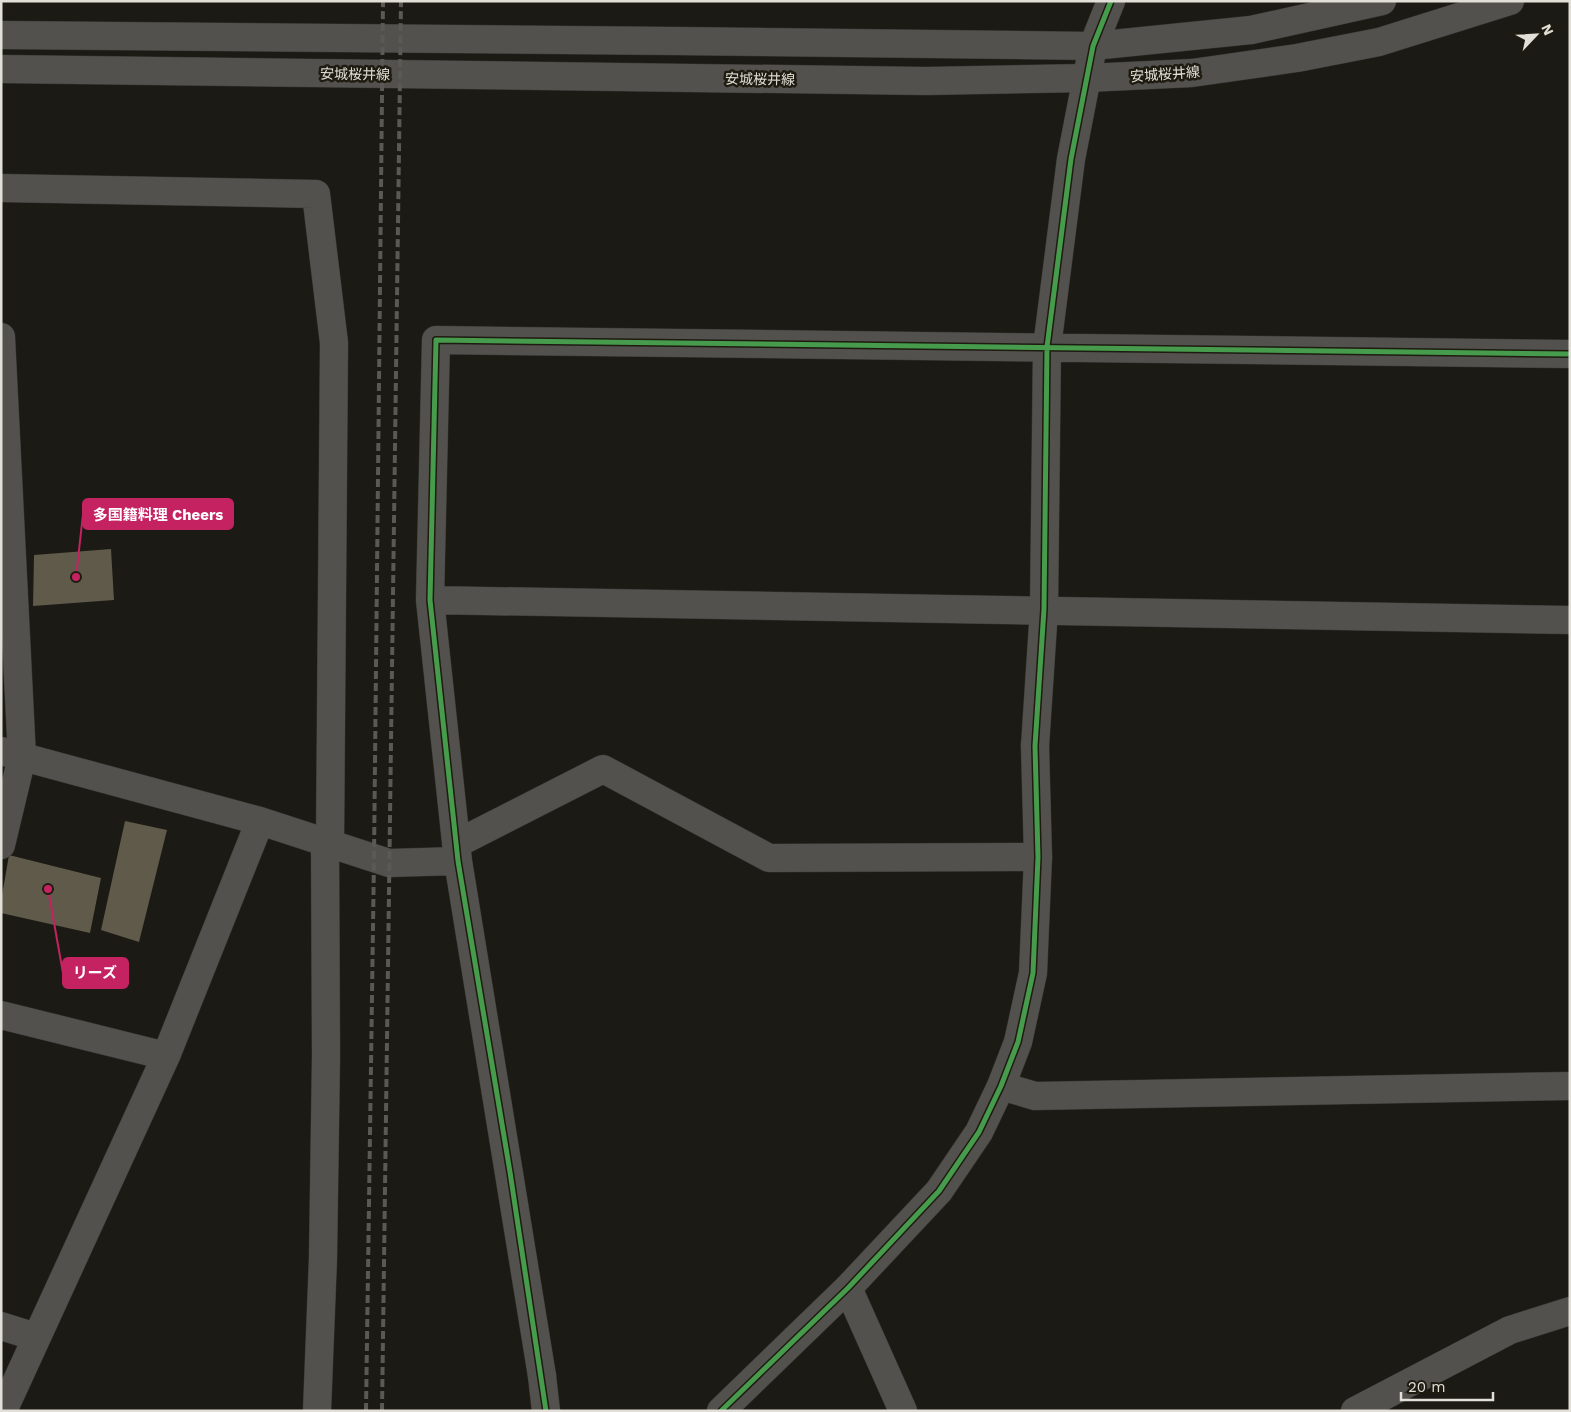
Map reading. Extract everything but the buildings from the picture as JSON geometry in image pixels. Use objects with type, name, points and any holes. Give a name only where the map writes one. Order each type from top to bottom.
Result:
[{"type":"street","points":[[721,1411],[848,1288],[939,1191],[980,1132],[1018,1042],[1033,973],[1038,857],[1035,746],[1044,609],[1047,347],[1070,159],[1093,46],[1111,1]]},
{"type":"street","points":[[1,35],[665,40],[1093,46],[1250,30],[1382,1]]},
{"type":"street","name":"安城桜井線","points":[[1,69],[906,80],[1087,78],[1192,73],[1297,58],[1379,42],[1510,1]]},
{"type":"street","points":[[1,188],[316,194],[334,343],[326,1104],[323,1258],[317,1411]]},
{"type":"street","points":[[1,336],[12,754],[1,846]]},
{"type":"street","points":[[546,1411],[542,1376],[457,853],[430,600],[436,340],[1570,354]]},
{"type":"street","points":[[430,600],[1044,609],[1570,620]]},
{"type":"street","points":[[12,754],[260,821],[389,864],[457,853],[603,769],[769,858],[1038,857]]},
{"type":"street","points":[[3,1411],[166,1056],[260,821]]},
{"type":"street","points":[[1,1015],[166,1056]]},
{"type":"street","points":[[1001,1086],[1035,1096],[1570,1086]]},
{"type":"street","points":[[848,1288],[903,1411]]},
{"type":"street","points":[[1355,1411],[1510,1330],[1570,1311]]},
{"type":"street","points":[[1,1326],[36,1337]]},
{"type":"railway","points":[[366,1411],[383,1]]},
{"type":"railway","points":[[382,1411],[401,1]]},
{"type":"cycle path","points":[[721,1411],[848,1288],[939,1191],[979,1132],[1001,1086],[1018,1042],[1033,973],[1038,857],[1035,746],[1044,609],[1047,347],[1071,159],[1093,46],[1111,1]]},
{"type":"cycle path","points":[[546,1411],[510,1172],[458,861],[430,600],[436,340],[1570,354]]},
{"type":"place","name":"多国籍料理 Cheers","points":[[76,577]]},
{"type":"place","name":"リーズ","points":[[48,889]]}]
